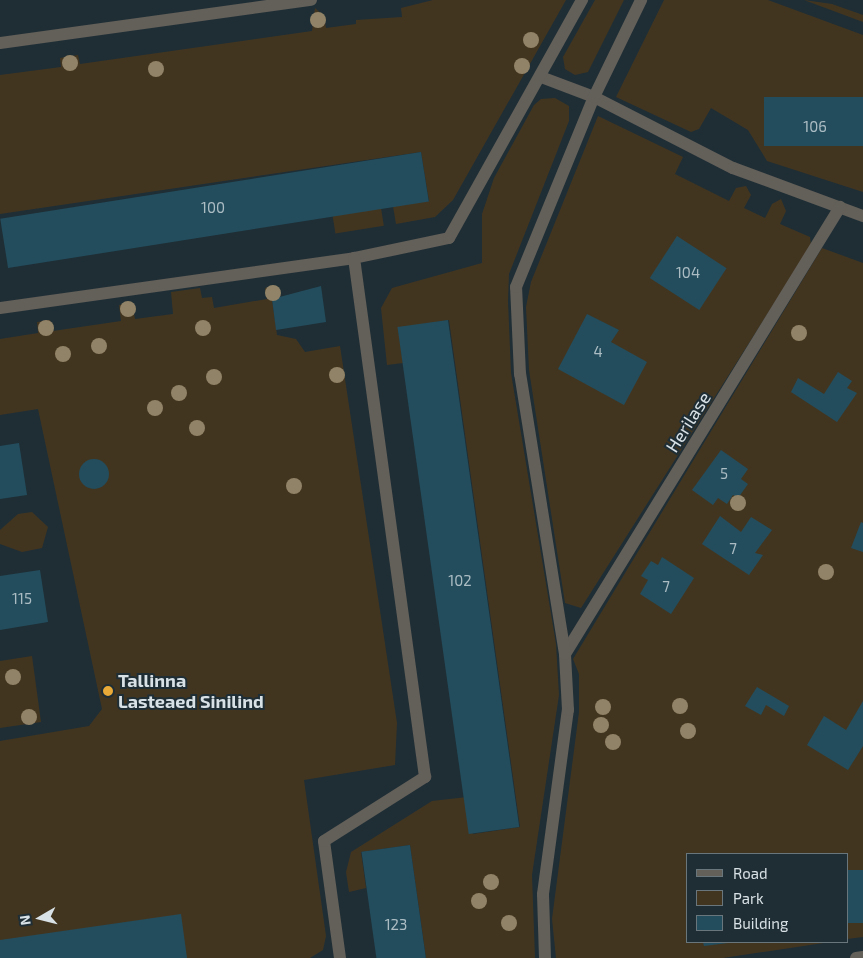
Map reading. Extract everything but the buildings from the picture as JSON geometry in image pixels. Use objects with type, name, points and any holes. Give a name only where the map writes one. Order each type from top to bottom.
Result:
[{"type":"street","points":[[0,43],[311,0]]},
{"type":"street","points":[[0,308],[354,258],[449,238],[541,77],[582,0]]},
{"type":"street","points":[[545,958],[543,894],[568,710],[565,654],[520,374],[516,287],[594,97],[641,0]]},
{"type":"street","points":[[541,77],[594,97],[733,168],[863,216]]},
{"type":"street","name":"Herilase","points":[[565,654],[840,207]]},
{"type":"street","points":[[340,958],[324,841],[425,777],[354,258]]},
{"type":"street","points":[[856,958],[863,957]]},
{"type":"green space","points":[[433,0],[566,0],[453,200],[435,217],[396,224],[393,206],[429,201],[421,152],[0,214],[0,75],[61,67],[60,58],[78,55],[80,64],[312,31],[315,8],[324,16],[326,28],[356,24],[356,20],[402,17],[401,8]]},
{"type":"green space","points":[[595,0],[624,0],[588,72],[575,75],[565,69],[563,57]]},
{"type":"green space","points":[[664,0],[768,0],[863,35],[863,192],[767,161],[748,130],[711,108],[699,129],[691,132],[616,97]]},
{"type":"green space","points":[[804,0],[832,4],[863,15],[863,22]]},
{"type":"green space","points":[[555,98],[569,106],[569,121],[509,274],[508,301],[511,373],[556,644],[559,695],[532,875],[535,958],[426,958],[410,845],[361,852],[366,888],[349,892],[346,872],[351,852],[432,801],[467,797],[473,834],[520,827],[449,320],[398,328],[403,363],[387,365],[381,308],[392,288],[482,263],[482,214],[494,178],[534,105],[541,99]]},
{"type":"green space","points":[[598,116],[683,157],[675,174],[729,201],[736,188],[746,186],[751,195],[744,208],[765,218],[772,204],[781,199],[786,211],[780,224],[810,237],[811,245],[581,608],[565,603],[529,370],[526,307],[531,282]]},
{"type":"green space","points":[[381,208],[384,226],[335,233],[333,216]]},
{"type":"green space","points":[[822,248],[863,263],[863,937],[848,939],[848,853],[686,853],[686,943],[823,943],[723,958],[556,958],[552,919],[579,712],[579,674],[573,659]]},
{"type":"green space","points":[[277,286],[279,298],[272,299],[277,335],[296,339],[305,352],[340,346],[397,723],[395,765],[304,780],[326,936],[323,950],[310,958],[0,958],[0,741],[89,726],[102,709],[38,409],[0,415],[0,339],[38,333],[37,322],[50,320],[53,331],[121,321],[119,305],[132,302],[135,319],[173,314],[171,292],[200,288],[202,298],[212,297],[214,308],[267,299],[265,288]]},
{"type":"green space","points":[[32,512],[48,527],[42,548],[22,552],[0,544],[0,530],[18,514]]},
{"type":"green space","points":[[32,656],[41,722],[0,728],[0,661]]},
{"type":"place","name":"Tallinna Lasteaed Sinilind","points":[[108,691]]}]
